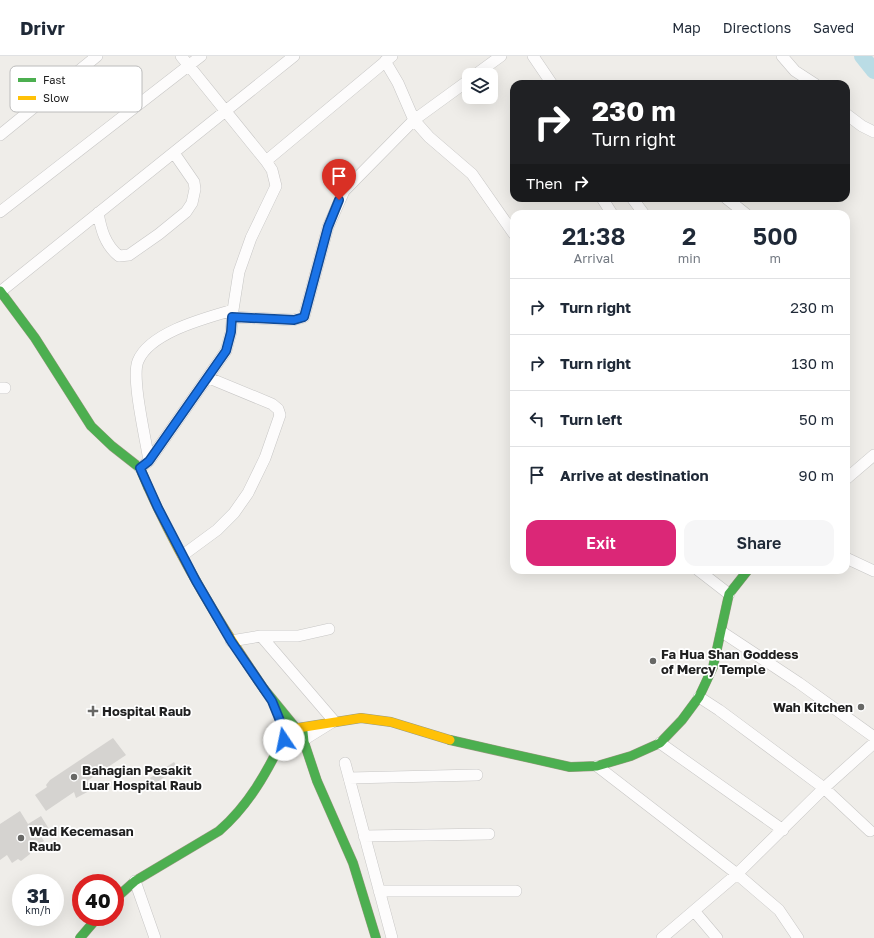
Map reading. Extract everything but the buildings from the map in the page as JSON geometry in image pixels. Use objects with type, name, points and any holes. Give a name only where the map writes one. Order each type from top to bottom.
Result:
[{"type":"street","points":[[85,66],[97,56]]},
{"type":"street","points":[[140,468],[149,461],[209,378],[226,351],[231,332],[232,313],[240,272],[251,238],[276,186],[272,170],[266,161],[181,56]]},
{"type":"street","points":[[142,103],[201,56]]},
{"type":"street","points":[[294,56],[0,292],[35,338],[91,426],[112,446],[140,468],[158,508],[231,641],[272,701],[297,728],[303,732],[317,781],[353,863],[376,938]]},
{"type":"street","points":[[485,68],[501,56]]},
{"type":"street","points":[[533,56],[549,80]]},
{"type":"street","points":[[782,56],[795,71],[809,80]]},
{"type":"street","points":[[266,161],[389,59],[414,120],[429,137],[472,174],[510,228]]},
{"type":"street","points":[[149,461],[136,380],[138,361],[149,347],[176,328],[232,313],[294,320],[304,317],[328,227],[344,191],[414,120],[462,85]]},
{"type":"street","points":[[0,135],[28,112]]},
{"type":"street","points":[[0,212],[130,112]]},
{"type":"street","points":[[850,117],[862,126],[874,132]]},
{"type":"street","points":[[98,212],[102,231],[107,243],[119,256],[129,255],[159,234],[186,212],[194,197],[194,182],[174,153]]},
{"type":"street","points":[[731,202],[741,210]]},
{"type":"street","points":[[183,555],[217,530],[234,514],[257,476],[280,419],[280,411],[272,404],[209,378]]},
{"type":"street","points":[[850,476],[874,455]]},
{"type":"street","points":[[850,560],[874,571]]},
{"type":"street","points":[[703,574],[729,594]]},
{"type":"street","points":[[124,890],[134,880],[219,831],[230,822],[251,798],[268,772],[284,735],[290,729],[361,718],[390,722],[462,744],[570,767],[597,766],[631,756],[660,743],[682,720],[699,697],[713,667],[722,632],[729,594],[745,574]]},
{"type":"street","points":[[231,641],[261,636],[298,636],[329,629]]},
{"type":"street","points":[[722,632],[799,683],[874,737]]},
{"type":"street","points":[[261,636],[334,721]]},
{"type":"street","points":[[699,697],[719,710],[824,788],[870,831]]},
{"type":"street","points":[[272,701],[287,746],[295,749],[317,781]]},
{"type":"street","points":[[268,772],[305,741],[334,721]]},
{"type":"street","points":[[665,937],[737,874],[824,788],[874,742]]},
{"type":"street","points":[[660,743],[783,830]]},
{"type":"street","points":[[345,763],[392,938]]},
{"type":"street","points":[[597,766],[737,874],[778,910],[798,938]]},
{"type":"street","points":[[349,778],[477,775]]},
{"type":"street","points":[[364,836],[489,834]]},
{"type":"street","points":[[353,863],[371,859]]},
{"type":"street","points":[[134,880],[155,938]]},
{"type":"street","points":[[379,891],[516,892]]},
{"type":"street","points":[[695,912],[718,938]]},
{"type":"street","points":[[80,938],[90,926]]},
{"type":"waterway","points":[[862,56],[874,71]]},
{"type":"traffic: fast","points":[[0,291],[35,338],[91,426],[112,446],[140,468],[148,487]]},
{"type":"traffic: fast","points":[[450,740],[570,767],[597,766],[631,756],[660,743],[682,720],[699,697],[713,667],[729,594],[745,574]]},
{"type":"traffic: fast","points":[[264,689],[295,727],[303,732],[304,742],[300,746],[292,748],[287,746],[284,737],[287,731],[295,727]]},
{"type":"traffic: fast","points":[[124,891],[135,881],[219,831],[230,821],[256,787],[271,763],[284,737]]},
{"type":"traffic: fast","points":[[304,742],[317,781],[353,863],[376,938]]},
{"type":"traffic: fast","points":[[80,938],[90,926]]},
{"type":"traffic: slow","points":[[148,487],[173,540],[216,616],[264,689]]},
{"type":"traffic: slow","points":[[298,728],[361,718],[391,722],[450,740]]},
{"type":"place","name":"Fa Hua Shan Goddess of Mercy Temple","points":[[653,661]]},
{"type":"place","name":"Wah Kitchen","points":[[861,707]]},
{"type":"place","name":"Hospital Raub","points":[[93,711]]},
{"type":"place","name":"Bahagian Pesakit Luar Hospital Raub","points":[[74,777]]},
{"type":"place","name":"Wad Kecemasan Raub","points":[[21,838]]},
{"type":"route","points":[[284,740],[285,733],[272,701],[231,641],[196,581],[158,508],[140,468],[149,461],[209,378],[226,351],[231,332],[232,317],[294,320],[304,317],[328,227],[339,200]]}]
